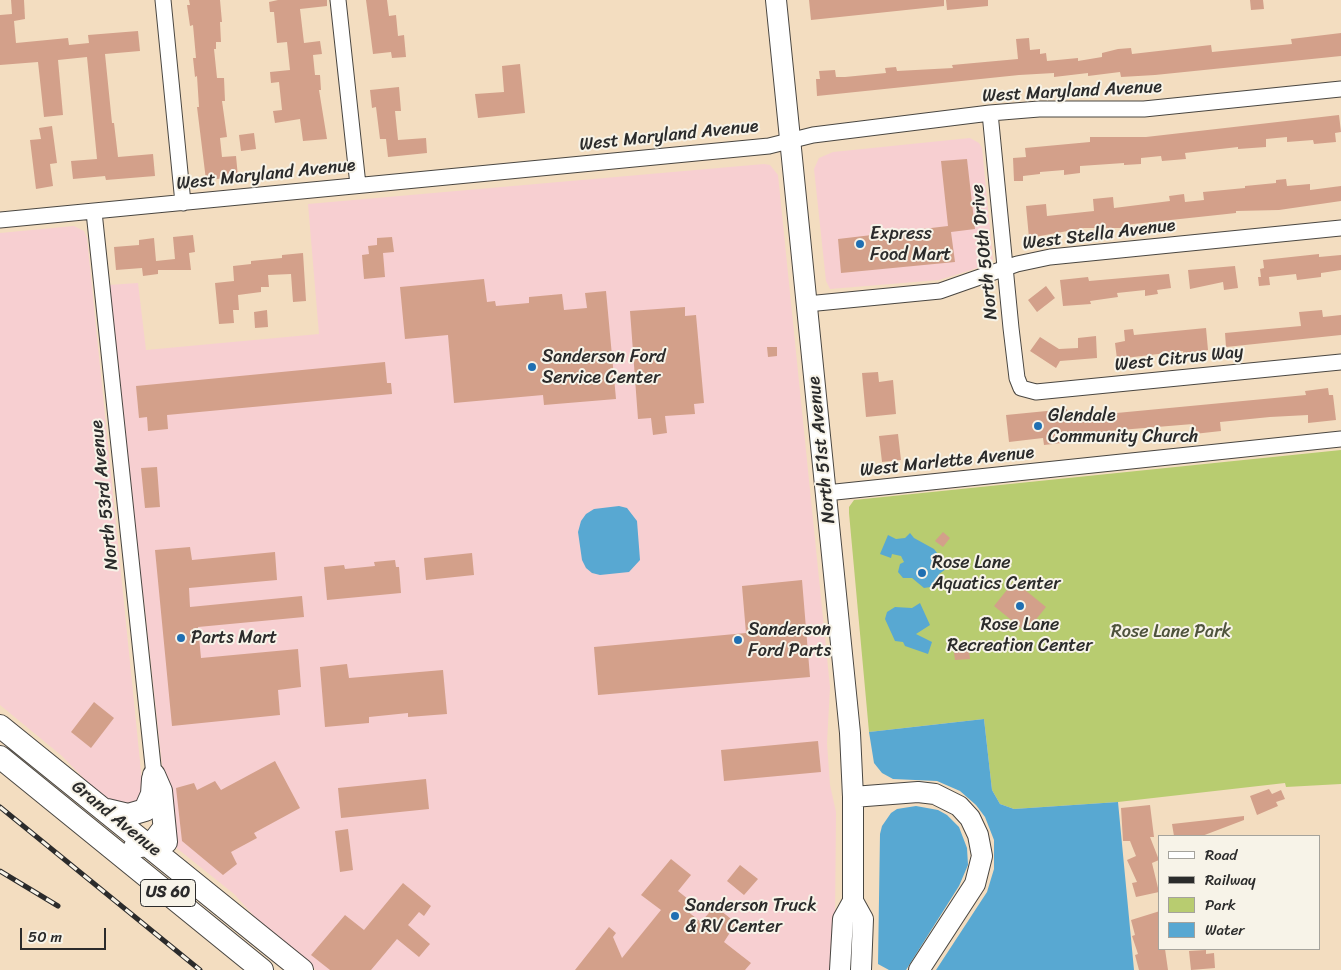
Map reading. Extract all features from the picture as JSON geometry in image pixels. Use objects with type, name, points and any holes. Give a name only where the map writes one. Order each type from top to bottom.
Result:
[{"type":"highway","name":"Grand Avenue","points":[[0,726],[302,970]]},
{"type":"highway","name":"Grand Avenue","points":[[0,757],[262,970]]},
{"type":"highway","points":[[103,808],[128,815],[145,810],[152,794],[154,775]]},
{"type":"highway","points":[[154,775],[161,791],[164,828],[169,851],[185,875]]},
{"type":"highway","points":[[74,816],[93,818],[127,846],[140,847],[148,845],[154,841],[164,828]]},
{"type":"main road","name":"North 51st Avenue","points":[[776,0],[850,733],[853,796],[852,901],[843,919],[840,970]]},
{"type":"main road","points":[[853,796],[918,792],[935,794],[959,806],[970,818],[978,835],[982,856],[975,884],[919,970]]},
{"type":"main road","name":"North 51st Avenue","points":[[852,901],[863,919],[861,970]]},
{"type":"street","points":[[163,0],[183,203]]},
{"type":"street","points":[[338,0],[358,185]]},
{"type":"street","name":"West Maryland Avenue","points":[[0,220],[769,146],[814,135],[990,113],[1039,109],[1144,109],[1341,89]]},
{"type":"street","name":"North 50th Drive","points":[[990,113],[1017,378],[1021,388]]},
{"type":"street","name":"North 53rd Avenue","points":[[94,212],[154,775]]},
{"type":"street","name":"West Stella Avenue","points":[[807,304],[940,291],[1005,268],[1050,257],[1341,228]]},
{"type":"street","name":"West Citrus Way","points":[[1021,388],[1036,392],[1341,362]]},
{"type":"street","name":"West Marlette Avenue","points":[[826,493],[1341,439]]},
{"type":"shaded area","points":[[970,138],[979,143],[982,148],[993,260],[990,264],[939,280],[830,289],[826,281],[814,169],[819,158],[833,152]]},
{"type":"shaded area","points":[[764,164],[770,165],[778,175],[830,687],[827,743],[830,785],[836,812],[835,920],[832,970],[316,970],[263,926],[234,894],[174,846],[169,829],[144,601],[134,548],[108,285],[138,283],[146,350],[319,334],[308,204]]},
{"type":"shaded area","points":[[74,226],[84,231],[87,238],[144,801],[121,807],[96,791],[62,756],[0,705],[0,233]]},
{"type":"green space","name":"Rose Lane Park","points":[[1341,450],[1341,784],[1286,787],[1285,783],[1118,802],[1014,809],[1000,804],[992,790],[984,719],[869,732],[849,513],[849,507],[854,500]]},
{"type":"water","points":[[619,506],[627,508],[637,521],[640,560],[629,572],[600,575],[592,573],[586,568],[582,560],[578,532],[581,521],[586,514],[594,509]]},
{"type":"water","points":[[910,533],[914,538],[934,549],[944,562],[946,569],[939,574],[937,586],[924,588],[912,578],[903,578],[898,572],[900,564],[904,562],[901,556],[892,554],[891,558],[880,554],[888,535],[896,539],[905,538]]},
{"type":"water","points":[[920,603],[930,625],[916,634],[932,642],[928,654],[905,646],[903,642],[895,641],[885,619],[887,612],[895,607],[912,608]]},
{"type":"water","points":[[984,719],[992,790],[1000,804],[1014,809],[1118,802],[1134,970],[936,970],[987,892],[994,869],[994,840],[985,817],[976,805],[960,791],[937,781],[893,779],[882,773],[874,763],[869,732]]},
{"type":"water","points":[[916,806],[938,810],[947,815],[959,827],[967,848],[968,865],[959,886],[906,970],[889,970],[878,964],[880,834],[882,826],[891,813],[897,809]]},
{"type":"building","points":[[11,0],[24,0],[25,19],[14,21],[16,43],[68,38],[69,45],[89,43],[88,35],[138,31],[140,51],[105,54],[112,123],[114,123],[118,157],[153,154],[155,176],[106,180],[105,176],[73,179],[71,161],[97,159],[87,57],[58,60],[63,115],[44,117],[38,62],[0,65],[0,15],[12,14]]},
{"type":"building","points":[[189,0],[220,0],[221,42],[216,42],[216,49],[214,49],[217,78],[224,78],[225,101],[222,101],[227,137],[220,138],[222,157],[236,156],[238,177],[206,180],[197,107],[199,107],[197,76],[195,77],[193,58],[196,58],[193,25],[190,26],[187,5],[190,5]]},
{"type":"building","points":[[278,0],[327,0],[327,6],[300,9],[304,43],[320,41],[322,54],[313,55],[315,75],[320,75],[321,90],[319,90],[327,139],[303,141],[300,119],[275,123],[273,111],[282,110],[279,82],[271,83],[270,72],[290,70],[287,42],[277,43],[274,12],[270,12],[269,2]]},
{"type":"building","points":[[366,0],[387,0],[389,16],[396,15],[398,36],[404,35],[406,57],[392,58],[391,52],[373,54]]},
{"type":"building","points":[[809,0],[944,0],[944,6],[811,20]]},
{"type":"building","points":[[946,0],[988,0],[988,6],[947,10]]},
{"type":"building","points":[[1250,0],[1263,0],[1264,9],[1251,10]]},
{"type":"building","points":[[1341,33],[1341,56],[1155,75],[1121,77],[1120,72],[1088,76],[1088,73],[1054,77],[1054,73],[1019,75],[817,96],[816,79],[820,79],[819,71],[835,70],[836,77],[845,77],[886,73],[885,68],[896,67],[897,71],[953,68],[952,65],[1018,59],[1016,39],[1029,38],[1030,50],[1040,49],[1040,54],[1046,53],[1047,61],[1078,58],[1078,61],[1102,57],[1102,53],[1118,49],[1131,48],[1132,54],[1211,45],[1212,52],[1292,44],[1291,39]]},
{"type":"building","points":[[520,64],[525,113],[478,118],[475,94],[504,92],[502,66]]},
{"type":"building","points":[[399,87],[401,111],[395,111],[398,140],[426,138],[427,153],[388,157],[386,139],[380,139],[376,107],[372,108],[370,90]]},
{"type":"building","points":[[1339,115],[1341,132],[1335,133],[1336,142],[1314,144],[1313,140],[1287,142],[1287,137],[1266,139],[1266,147],[1238,149],[1238,147],[1185,153],[1186,159],[1162,161],[1161,156],[1141,158],[1141,164],[1124,165],[1124,163],[1080,166],[1080,173],[1064,175],[1064,170],[1040,172],[1040,174],[1023,176],[1023,181],[1014,181],[1013,158],[1026,157],[1025,148],[1090,142],[1090,137],[1146,137]]},
{"type":"building","points":[[52,126],[57,163],[50,164],[53,186],[36,189],[30,140],[41,139],[39,128]]},
{"type":"building","points":[[254,133],[256,149],[241,151],[239,135]]},
{"type":"building","points":[[967,159],[975,229],[951,232],[955,262],[841,273],[838,239],[948,226],[941,161]]},
{"type":"building","points":[[1286,179],[1287,186],[1310,184],[1310,190],[1341,186],[1341,201],[1279,210],[1236,211],[1236,213],[1124,225],[1125,228],[1084,228],[1029,238],[1026,206],[1046,204],[1047,216],[1094,211],[1093,199],[1113,197],[1114,208],[1170,201],[1169,196],[1184,194],[1185,202],[1204,200],[1203,192],[1245,188],[1245,186],[1276,183],[1276,180]]},
{"type":"building","points":[[193,235],[195,252],[189,253],[191,270],[158,270],[158,274],[143,276],[142,268],[116,270],[114,247],[139,245],[139,240],[154,238],[156,261],[175,259],[173,237]]},
{"type":"building","points":[[392,237],[394,252],[383,253],[385,277],[364,279],[362,255],[369,254],[368,246],[377,245],[377,238]]},
{"type":"building","points":[[303,253],[306,301],[293,302],[291,274],[268,275],[269,287],[261,287],[261,292],[238,295],[239,310],[233,310],[234,323],[219,324],[215,283],[234,281],[233,266],[251,264],[251,261],[282,258],[282,255]]},
{"type":"building","points":[[1319,254],[1319,257],[1341,255],[1341,270],[1321,273],[1321,277],[1297,280],[1296,274],[1269,277],[1270,285],[1259,286],[1258,277],[1261,277],[1260,269],[1264,268],[1263,260]]},
{"type":"building","points":[[1235,266],[1238,288],[1224,290],[1223,282],[1190,289],[1188,270]]},
{"type":"building","points":[[1169,274],[1171,288],[1157,290],[1158,294],[1145,296],[1145,290],[1117,293],[1118,297],[1090,301],[1091,304],[1063,306],[1060,280],[1088,277],[1089,281]]},
{"type":"building","name":"Sanderson Ford Service Center","points":[[484,279],[487,302],[495,301],[496,306],[529,303],[529,297],[562,294],[564,310],[587,308],[585,293],[606,291],[616,399],[544,405],[543,395],[454,403],[448,335],[405,339],[400,287]]},
{"type":"building","points":[[1046,286],[1055,298],[1037,312],[1028,300]]},
{"type":"building","points":[[685,307],[685,316],[696,315],[704,403],[694,404],[695,414],[665,416],[667,433],[653,435],[651,418],[638,419],[630,311]]},
{"type":"building","points":[[267,310],[268,327],[255,328],[254,312]]},
{"type":"building","points":[[1322,310],[1323,317],[1341,315],[1341,335],[1226,347],[1225,333],[1301,326],[1299,312]]},
{"type":"building","points":[[1206,328],[1208,350],[1193,352],[1194,357],[1184,358],[1183,351],[1117,359],[1115,343],[1125,341],[1124,330],[1133,329],[1134,335]]},
{"type":"building","points":[[1096,336],[1097,358],[1060,361],[1056,368],[1030,351],[1040,337],[1059,349],[1078,348],[1078,338]]},
{"type":"building","points":[[767,347],[777,347],[777,356],[768,357]]},
{"type":"building","points":[[385,362],[387,383],[391,383],[392,394],[167,415],[168,429],[148,431],[147,417],[139,418],[136,386]]},
{"type":"building","points":[[878,372],[879,382],[893,380],[896,414],[866,417],[862,373]]},
{"type":"building","points":[[1328,388],[1329,395],[1333,395],[1336,420],[1308,423],[1308,415],[1270,417],[1220,422],[1221,431],[1194,434],[1193,424],[1108,431],[1108,433],[1091,435],[1091,433],[1070,435],[1070,442],[1044,445],[1043,438],[1009,442],[1006,415],[1067,409],[1068,417],[1106,414],[1306,395],[1305,391]]},
{"type":"building","points":[[898,434],[901,460],[882,462],[879,436]]},
{"type":"building","points":[[157,467],[160,507],[145,508],[141,468]]},
{"type":"building","points":[[943,532],[950,538],[943,547],[935,541]]},
{"type":"building","name":"Parts Mart","points":[[190,547],[192,560],[275,552],[277,580],[189,588],[190,607],[302,596],[304,617],[198,627],[201,658],[298,649],[301,687],[278,690],[280,715],[172,726],[155,550]]},
{"type":"building","points":[[472,553],[474,575],[426,580],[424,558]]},
{"type":"building","points":[[395,560],[396,567],[399,567],[401,593],[327,600],[324,567],[344,565],[345,569],[375,566],[374,562]]},
{"type":"building","name":"Sanderson Ford Parts","points":[[802,580],[810,677],[598,695],[594,647],[746,633],[742,586]]},
{"type":"building","name":"Rose Lane Recreation Center","points":[[1014,581],[1046,607],[1026,632],[994,606]]},
{"type":"building","points":[[968,644],[970,659],[955,660],[953,646]]},
{"type":"building","points":[[347,664],[349,678],[443,670],[447,714],[408,717],[408,713],[369,717],[369,723],[325,727],[320,667]]},
{"type":"building","points":[[94,702],[114,718],[91,748],[71,732]]},
{"type":"building","points":[[818,741],[821,772],[724,781],[721,750]]},
{"type":"building","points":[[275,761],[300,808],[254,833],[257,838],[231,852],[237,864],[223,875],[182,841],[176,788],[194,783],[197,790],[215,781],[221,790]]},
{"type":"building","points":[[426,779],[429,809],[341,818],[338,788]]},
{"type":"building","points":[[1269,789],[1272,794],[1281,790],[1285,799],[1276,802],[1278,806],[1257,815],[1250,796]]},
{"type":"building","points":[[1150,805],[1154,837],[1150,837],[1158,857],[1158,860],[1152,863],[1158,892],[1136,897],[1132,883],[1137,882],[1127,860],[1136,856],[1130,841],[1123,841],[1121,808]]},
{"type":"building","points":[[1244,816],[1244,820],[1205,835],[1174,835],[1172,824]]},
{"type":"building","points":[[348,829],[353,870],[340,872],[335,831]]},
{"type":"building","name":"Sanderson Truck & RV Center","points":[[671,859],[691,875],[678,891],[693,903],[687,911],[701,922],[715,906],[736,923],[724,942],[751,963],[745,970],[575,970],[609,927],[616,933],[613,937],[622,958],[661,910],[641,895]]},
{"type":"building","points":[[740,865],[758,879],[744,895],[727,881]]},
{"type":"building","points":[[403,883],[431,906],[424,916],[419,912],[408,925],[430,944],[419,957],[397,939],[371,970],[330,970],[311,955],[345,915],[364,930]]},
{"type":"building","points":[[1158,912],[1158,950],[1165,950],[1168,970],[1139,970],[1135,955],[1138,954],[1132,936],[1135,935],[1131,920]]},
{"type":"building","points":[[1206,950],[1206,954],[1214,953],[1215,968],[1191,970],[1189,951]]},
{"type":"railway","points":[[0,807],[200,970]]},
{"type":"railway","points":[[0,871],[58,906]]},
{"type":"place","name":"Express Food Mart","points":[[860,244]]},
{"type":"place","name":"Sanderson Ford Service Center","points":[[532,367]]},
{"type":"place","name":"Glendale Community Church","points":[[1038,426]]},
{"type":"place","name":"Rose Lane Aquatics Center","points":[[922,573]]},
{"type":"place","name":"Rose Lane Recreation Center","points":[[1020,606]]},
{"type":"place","name":"Parts Mart","points":[[181,638]]},
{"type":"place","name":"Sanderson Ford Parts","points":[[738,640]]},
{"type":"place","name":"Sanderson Truck & RV Center","points":[[675,916]]}]
